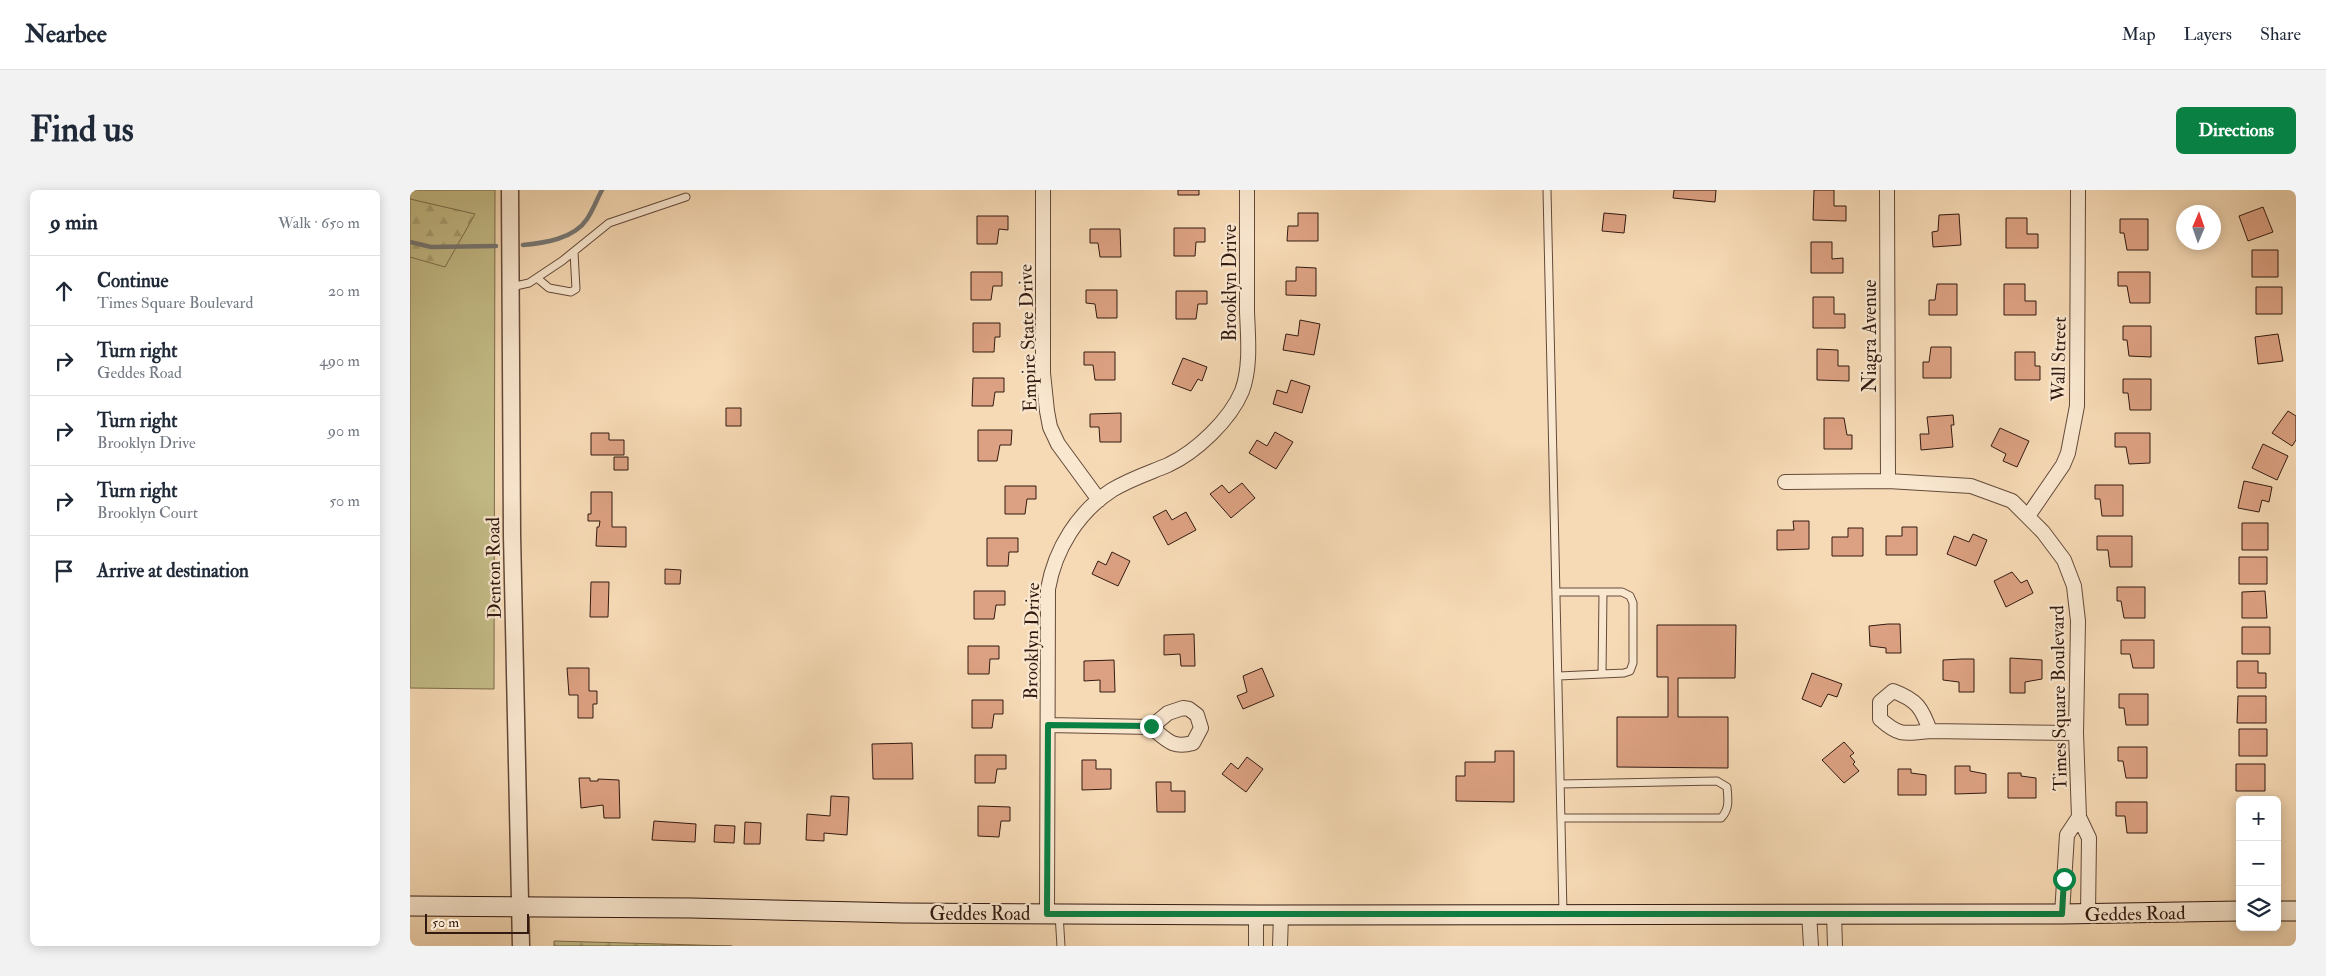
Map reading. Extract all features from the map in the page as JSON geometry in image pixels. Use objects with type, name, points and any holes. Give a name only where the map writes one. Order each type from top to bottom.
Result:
[{"type":"main road","name":"Geddes Road","points":[[410,906],[1256,915],[1563,913],[2062,914],[2236,911]]},
{"type":"main road","points":[[2281,911],[2296,911]]},
{"type":"street","name":"Denton Road","points":[[510,190],[512,535],[521,946]]},
{"type":"street","name":"Empire State Drive","points":[[1043,190],[1043,373],[1047,411],[1050,427],[1058,444],[1099,500]]},
{"type":"street","name":"Brooklyn Drive","points":[[1053,914],[1048,725],[1048,589],[1051,569],[1067,537],[1099,500],[1120,486],[1170,464],[1207,438],[1232,411],[1239,396],[1246,372],[1248,353],[1247,190]]},
{"type":"street","name":"Niagra Avenue","points":[[1887,190],[1888,481]]},
{"type":"street","name":"Wall Street","points":[[2028,516],[2062,466],[2068,453],[2077,406],[2078,190]]},
{"type":"street","name":"Times Square Boulevard","points":[[1785,482],[1888,481],[1971,486],[2012,501],[2028,516],[2064,560],[2074,586],[2078,621],[2076,734],[2079,816],[2089,838],[2088,913]]},
{"type":"street","points":[[1048,725],[1151,726]]},
{"type":"street","points":[[1930,731],[2076,734]]},
{"type":"street","name":"Times Square Boulevard","points":[[2062,914],[2067,834],[2079,816]]},
{"type":"street","points":[[1809,913],[1812,946]]},
{"type":"street","points":[[1834,914],[1835,946]]},
{"type":"street","points":[[1256,915],[1256,946]]},
{"type":"street","points":[[1280,946],[1281,915]]},
{"type":"lane","points":[[1547,190],[1563,913]]},
{"type":"lane","points":[[511,287],[529,283],[537,278],[574,252],[609,223],[686,197]]},
{"type":"lane","points":[[537,278],[549,288],[571,292],[576,289],[574,252]]},
{"type":"lane","points":[[1557,592],[1622,592],[1630,596],[1634,603],[1633,663],[1630,671],[1559,676]]},
{"type":"lane","points":[[1602,674],[1603,592]]},
{"type":"lane","points":[[1560,784],[1718,781],[1727,787],[1728,798],[1727,812],[1721,818],[1561,818]]},
{"type":"lane","points":[[1053,914],[1061,946]]},
{"type":"green space","points":[[410,190],[495,190],[494,689],[410,688]]},
{"type":"green space","points":[[410,199],[475,214],[445,267],[410,257]]},
{"type":"green space","points":[[554,941],[732,946],[554,946]]},
{"type":"building","points":[[1178,190],[1199,190],[1199,195],[1178,195]]},
{"type":"building","points":[[1674,190],[1716,190],[1715,202],[1673,198]]},
{"type":"building","points":[[1814,190],[1834,190],[1834,206],[1846,206],[1846,221],[1813,220]]},
{"type":"building","points":[[2263,207],[2273,232],[2248,241],[2239,216]]},
{"type":"building","points":[[1298,213],[1318,213],[1318,241],[1287,241],[1288,226],[1298,226]]},
{"type":"building","points":[[1604,213],[1626,215],[1624,233],[1602,231]]},
{"type":"building","points":[[1959,214],[1961,245],[1933,247],[1932,232],[1938,231],[1939,215]]},
{"type":"building","points":[[977,216],[1008,216],[1008,230],[999,229],[997,244],[977,244]]},
{"type":"building","points":[[2006,218],[2027,218],[2027,234],[2038,234],[2038,248],[2006,248]]},
{"type":"building","points":[[2120,219],[2148,219],[2148,250],[2127,250],[2124,233],[2120,233]]},
{"type":"building","points":[[1174,228],[1205,228],[1205,242],[1196,242],[1195,256],[1174,256]]},
{"type":"building","points":[[1090,229],[1120,229],[1121,257],[1100,257],[1098,243],[1090,243]]},
{"type":"building","points":[[1811,242],[1832,242],[1832,259],[1843,258],[1843,273],[1811,273]]},
{"type":"building","points":[[2252,250],[2278,250],[2278,277],[2252,277]]},
{"type":"building","points":[[1296,267],[1316,268],[1316,296],[1286,295],[1286,281],[1296,281]]},
{"type":"building","points":[[971,272],[1002,272],[1002,286],[993,286],[991,300],[971,300]]},
{"type":"building","points":[[2118,272],[2150,272],[2150,303],[2130,303],[2127,286],[2118,286]]},
{"type":"building","points":[[1937,284],[1957,284],[1957,315],[1929,315],[1929,300],[1935,300]]},
{"type":"building","points":[[2004,284],[2025,284],[2025,301],[2036,301],[2036,315],[2004,315]]},
{"type":"building","points":[[2256,287],[2282,287],[2282,314],[2256,314]]},
{"type":"building","points":[[1086,290],[1117,290],[1117,318],[1097,318],[1095,304],[1086,303]]},
{"type":"building","points":[[1176,291],[1207,291],[1207,304],[1198,304],[1196,319],[1176,319]]},
{"type":"building","points":[[1813,297],[1834,297],[1834,314],[1845,314],[1845,328],[1813,328]]},
{"type":"building","points":[[1300,320],[1320,324],[1314,355],[1283,350],[1286,334],[1298,336]]},
{"type":"building","points":[[973,323],[1000,323],[1000,337],[995,337],[994,352],[973,352]]},
{"type":"building","points":[[2123,326],[2151,326],[2151,357],[2129,356],[2127,340],[2123,340]]},
{"type":"building","points":[[2278,334],[2283,361],[2258,364],[2255,337]]},
{"type":"building","points":[[1931,347],[1951,347],[1951,378],[1923,378],[1923,362],[1929,362]]},
{"type":"building","points":[[1817,349],[1838,350],[1838,366],[1849,366],[1849,381],[1817,380]]},
{"type":"building","points":[[1084,352],[1115,352],[1115,380],[1095,380],[1093,365],[1084,365]]},
{"type":"building","points":[[2015,352],[2035,352],[2035,366],[2040,366],[2040,380],[2015,380]]},
{"type":"building","points":[[1183,358],[1207,367],[1202,381],[1198,379],[1191,391],[1172,384]]},
{"type":"building","points":[[973,378],[1004,378],[1004,392],[995,392],[993,406],[972,406]]},
{"type":"building","points":[[2123,379],[2151,379],[2151,410],[2130,410],[2128,393],[2123,393]]},
{"type":"building","points":[[1291,380],[1310,386],[1302,413],[1273,404],[1277,390],[1287,393]]},
{"type":"building","points":[[726,408],[741,408],[741,426],[726,426]]},
{"type":"building","points":[[2288,411],[2296,416],[2296,440],[2292,446],[2272,433]]},
{"type":"building","points":[[1121,413],[1121,442],[1100,442],[1099,427],[1090,427],[1090,414]]},
{"type":"building","points":[[1953,415],[1954,425],[1951,425],[1953,447],[1921,450],[1920,434],[1929,434],[1927,417]]},
{"type":"building","points":[[1824,418],[1844,418],[1847,435],[1852,435],[1852,449],[1824,449]]},
{"type":"building","points":[[2000,428],[2029,441],[2017,467],[2003,461],[2006,454],[1991,446]]},
{"type":"building","points":[[978,430],[1012,430],[1011,445],[1000,445],[997,461],[978,461]]},
{"type":"building","points":[[1275,432],[1293,442],[1276,469],[1249,453],[1257,440],[1267,446]]},
{"type":"building","points":[[591,433],[609,433],[609,440],[624,440],[624,455],[591,455]]},
{"type":"building","points":[[2115,433],[2150,433],[2150,463],[2129,464],[2126,447],[2115,447]]},
{"type":"building","points":[[2263,444],[2288,456],[2277,480],[2252,468]]},
{"type":"building","points":[[614,457],[628,457],[628,470],[614,470]]},
{"type":"building","points":[[2244,481],[2272,487],[2269,502],[2262,500],[2259,512],[2238,508]]},
{"type":"building","points":[[1242,483],[1255,498],[1231,518],[1210,494],[1222,485],[1229,493]]},
{"type":"building","points":[[2095,485],[2123,485],[2123,516],[2102,516],[2100,499],[2095,499]]},
{"type":"building","points":[[1005,486],[1036,486],[1036,499],[1027,499],[1025,514],[1005,514]]},
{"type":"building","points":[[591,492],[612,492],[612,527],[626,527],[626,547],[596,546],[597,527],[599,527],[600,521],[588,521],[588,514],[591,514]]},
{"type":"building","points":[[1166,510],[1172,520],[1186,512],[1196,530],[1168,545],[1153,517]]},
{"type":"building","points":[[1793,521],[1809,521],[1809,549],[1777,550],[1777,530],[1794,530]]},
{"type":"building","points":[[2242,523],[2268,523],[2268,550],[2242,550]]},
{"type":"building","points":[[1902,527],[1917,527],[1917,555],[1886,555],[1886,536],[1902,536]]},
{"type":"building","points":[[1848,528],[1863,528],[1863,556],[1832,556],[1832,537],[1848,537]]},
{"type":"building","points":[[1973,534],[1987,540],[1976,566],[1947,554],[1954,536],[1969,542]]},
{"type":"building","points":[[2097,536],[2132,536],[2132,567],[2110,567],[2108,550],[2097,550]]},
{"type":"building","points":[[987,538],[1018,538],[1018,552],[1009,552],[1008,566],[987,566]]},
{"type":"building","points":[[1112,552],[1130,561],[1118,586],[1092,574],[1098,561],[1106,565]]},
{"type":"building","points":[[2239,557],[2267,557],[2267,584],[2239,584]]},
{"type":"building","points":[[665,569],[681,570],[680,584],[665,584]]},
{"type":"building","points":[[2012,572],[2021,583],[2027,580],[2033,593],[2006,607],[1994,581]]},
{"type":"building","points":[[591,582],[609,582],[608,617],[590,617]]},
{"type":"building","points":[[2117,587],[2145,587],[2145,618],[2124,618],[2121,601],[2117,601]]},
{"type":"building","points":[[974,591],[1005,591],[1005,605],[996,605],[994,619],[974,619]]},
{"type":"building","points":[[2265,591],[2267,618],[2242,618],[2242,592]]},
{"type":"building","points":[[1900,624],[1901,653],[1886,653],[1886,648],[1870,646],[1869,626]]},
{"type":"building","points":[[1657,625],[1736,625],[1735,678],[1678,678],[1678,717],[1728,717],[1728,768],[1617,767],[1617,717],[1668,717],[1668,677],[1657,677]]},
{"type":"building","points":[[2242,627],[2270,627],[2270,654],[2242,654]]},
{"type":"building","points":[[1194,634],[1195,666],[1181,666],[1180,654],[1164,655],[1164,635]]},
{"type":"building","points":[[2121,640],[2154,640],[2154,668],[2133,668],[2130,654],[2121,654]]},
{"type":"building","points":[[968,646],[999,646],[999,659],[990,659],[989,674],[968,674]]},
{"type":"building","points":[[2010,658],[2042,660],[2042,679],[2025,682],[2025,693],[2010,693]]},
{"type":"building","points":[[1974,659],[1974,692],[1959,692],[1959,682],[1943,680],[1943,660]]},
{"type":"building","points":[[1114,660],[1115,692],[1100,692],[1100,680],[1084,681],[1084,661]]},
{"type":"building","points":[[2237,661],[2258,661],[2258,673],[2266,673],[2266,688],[2237,688]]},
{"type":"building","points":[[567,668],[589,668],[589,691],[597,691],[597,704],[593,704],[593,718],[578,718],[578,695],[569,695]]},
{"type":"building","points":[[1262,668],[1274,696],[1243,709],[1237,696],[1247,692],[1243,676]]},
{"type":"building","points":[[1812,673],[1842,684],[1837,697],[1828,694],[1821,707],[1802,699]]},
{"type":"building","points":[[2119,694],[2148,694],[2148,725],[2126,725],[2124,708],[2119,708]]},
{"type":"building","points":[[2238,696],[2266,696],[2266,723],[2237,723]]},
{"type":"building","points":[[972,700],[1003,700],[1003,714],[994,714],[992,728],[972,728]]},
{"type":"building","points":[[2239,729],[2267,729],[2267,756],[2239,756]]},
{"type":"building","points":[[1844,742],[1854,753],[1850,756],[1855,762],[1853,764],[1859,771],[1844,783],[1822,760]]},
{"type":"building","points":[[912,743],[913,779],[873,779],[872,744]]},
{"type":"building","points":[[2118,747],[2147,747],[2147,778],[2126,778],[2123,761],[2118,761]]},
{"type":"building","points":[[1495,751],[1514,751],[1514,802],[1456,801],[1456,776],[1465,776],[1465,762],[1495,762]]},
{"type":"building","points":[[975,755],[1006,755],[1006,769],[997,769],[995,783],[975,783]]},
{"type":"building","points":[[1247,757],[1263,769],[1246,792],[1222,774],[1231,763],[1238,769]]},
{"type":"building","points":[[1082,760],[1096,760],[1096,769],[1111,769],[1111,789],[1082,790]]},
{"type":"building","points":[[2236,764],[2265,764],[2265,791],[2236,791]]},
{"type":"building","points":[[1955,766],[1970,766],[1970,771],[1986,774],[1986,793],[1955,794]]},
{"type":"building","points":[[1898,769],[1911,769],[1911,773],[1926,775],[1926,795],[1898,795]]},
{"type":"building","points":[[2008,773],[2021,773],[2021,776],[2036,778],[2036,798],[2008,798]]},
{"type":"building","points":[[579,778],[590,778],[590,781],[598,781],[598,779],[619,780],[620,818],[604,818],[603,805],[581,808]]},
{"type":"building","points":[[1156,782],[1171,782],[1171,791],[1185,791],[1185,812],[1157,812]]},
{"type":"building","points":[[831,796],[849,797],[847,835],[824,833],[824,841],[806,840],[807,814],[830,816]]},
{"type":"building","points":[[2116,802],[2147,802],[2147,833],[2127,833],[2125,816],[2116,816]]},
{"type":"building","points":[[978,806],[1010,807],[1010,821],[1001,821],[999,837],[978,836]]},
{"type":"building","points":[[654,821],[696,824],[695,842],[652,840]]},
{"type":"building","points":[[745,822],[761,823],[760,844],[744,844]]},
{"type":"building","points":[[715,825],[735,826],[734,843],[714,842]]},
{"type":"waterway","points":[[523,245],[558,239],[574,231],[587,219],[602,190]]},
{"type":"waterway","points":[[410,242],[431,247],[496,246]]},
{"type":"route","points":[[1151,726],[1048,725],[1047,914],[2062,914],[2064,879]]}]
